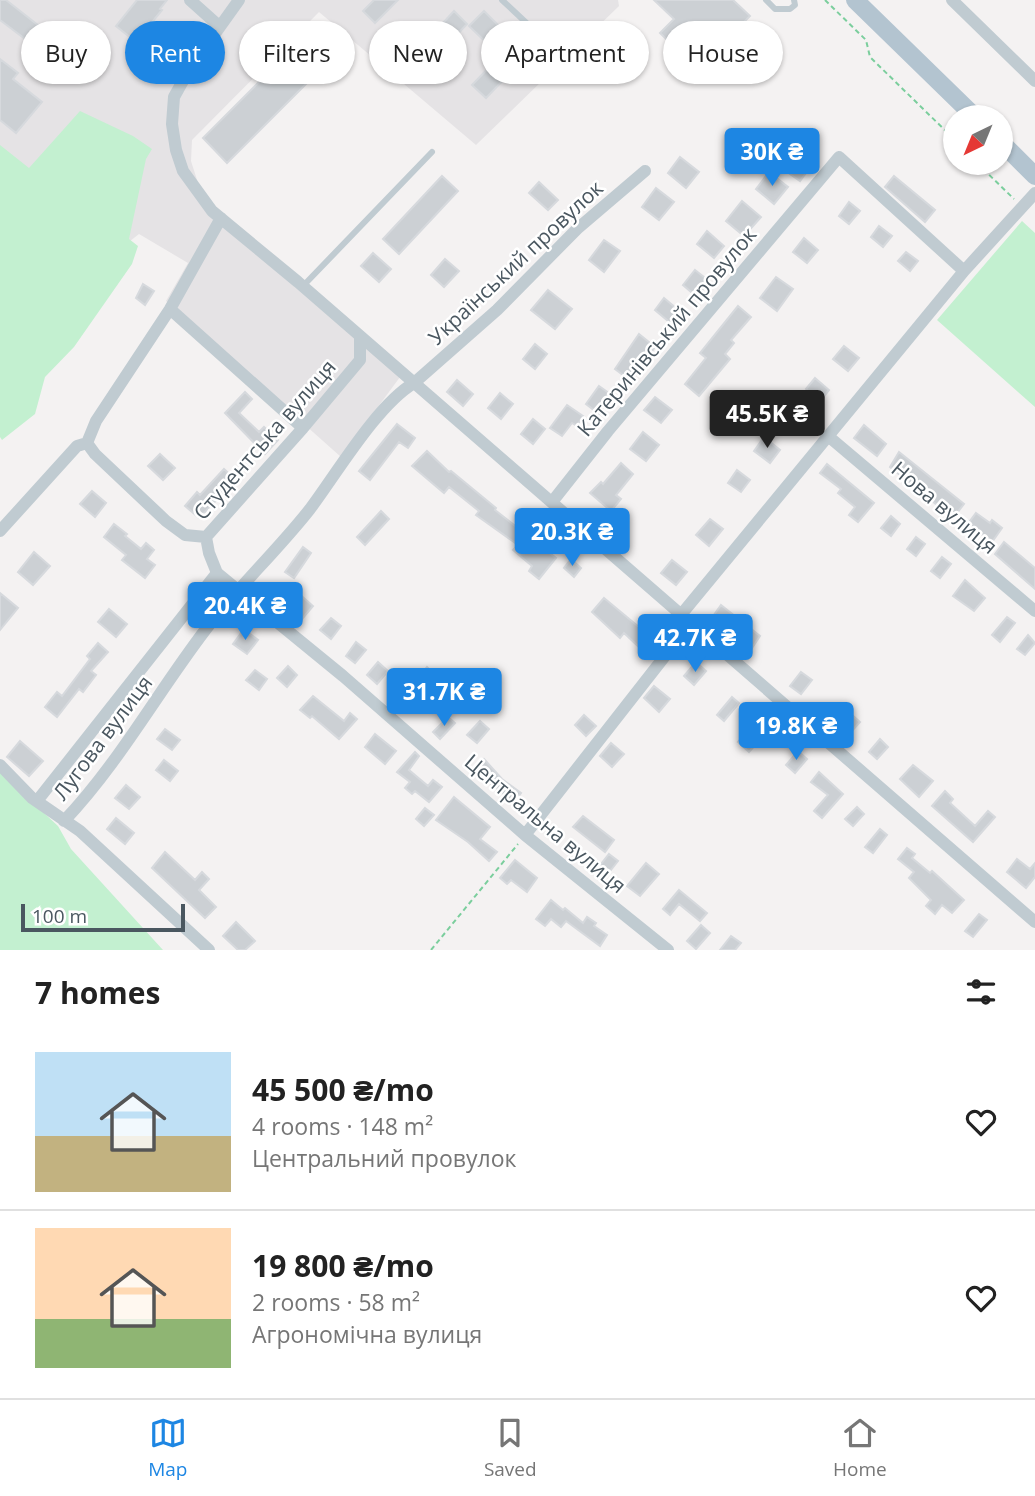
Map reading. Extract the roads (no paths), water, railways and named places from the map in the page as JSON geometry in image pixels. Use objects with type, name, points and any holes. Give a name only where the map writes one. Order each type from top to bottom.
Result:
[{"type":"main road","points":[[855,0],[963,105]]},
{"type":"main road","points":[[1013,154],[1035,176]]},
{"type":"street","points":[[190,0],[213,21]]},
{"type":"street","points":[[223,21],[239,0]]},
{"type":"street","points":[[952,0],[1035,80]]},
{"type":"street","points":[[181,84],[174,97],[172,124],[176,150],[183,171],[197,192],[221,218],[303,286],[1035,922]]},
{"type":"street","name":"Катеринівський провулок","points":[[552,502],[608,431],[839,157],[964,271]]},
{"type":"street","name":"Український провулок","points":[[239,590],[308,511],[356,444],[401,391],[414,383],[497,310],[576,229],[645,171]]},
{"type":"street","points":[[525,835],[685,620],[828,436],[964,271],[1035,193]]},
{"type":"street","points":[[87,443],[96,421],[170,309],[221,218]]},
{"type":"street","points":[[170,309],[303,428]]},
{"type":"street","name":"Студентська вулиця","points":[[217,573],[206,537],[303,428],[359,360],[360,337]]},
{"type":"street","name":"Нова вулиця","points":[[828,436],[1035,611]]},
{"type":"street","points":[[0,531],[77,446],[87,443]]},
{"type":"street","points":[[87,443],[95,454],[166,521],[185,536],[206,537]]},
{"type":"street","points":[[37,801],[217,573]]},
{"type":"street","name":"Центральна вулиця","points":[[217,573],[343,676],[525,835],[668,950]]},
{"type":"street","name":"Лугова вулиця","points":[[209,950],[79,831],[64,821],[109,769],[180,663],[239,590]]},
{"type":"street","points":[[0,765],[37,801],[64,821]]},
{"type":"lane","points":[[502,0],[524,21]]},
{"type":"lane","points":[[766,0],[775,9],[790,9],[795,5],[794,0]]},
{"type":"lane","points":[[303,286],[432,152]]}]
